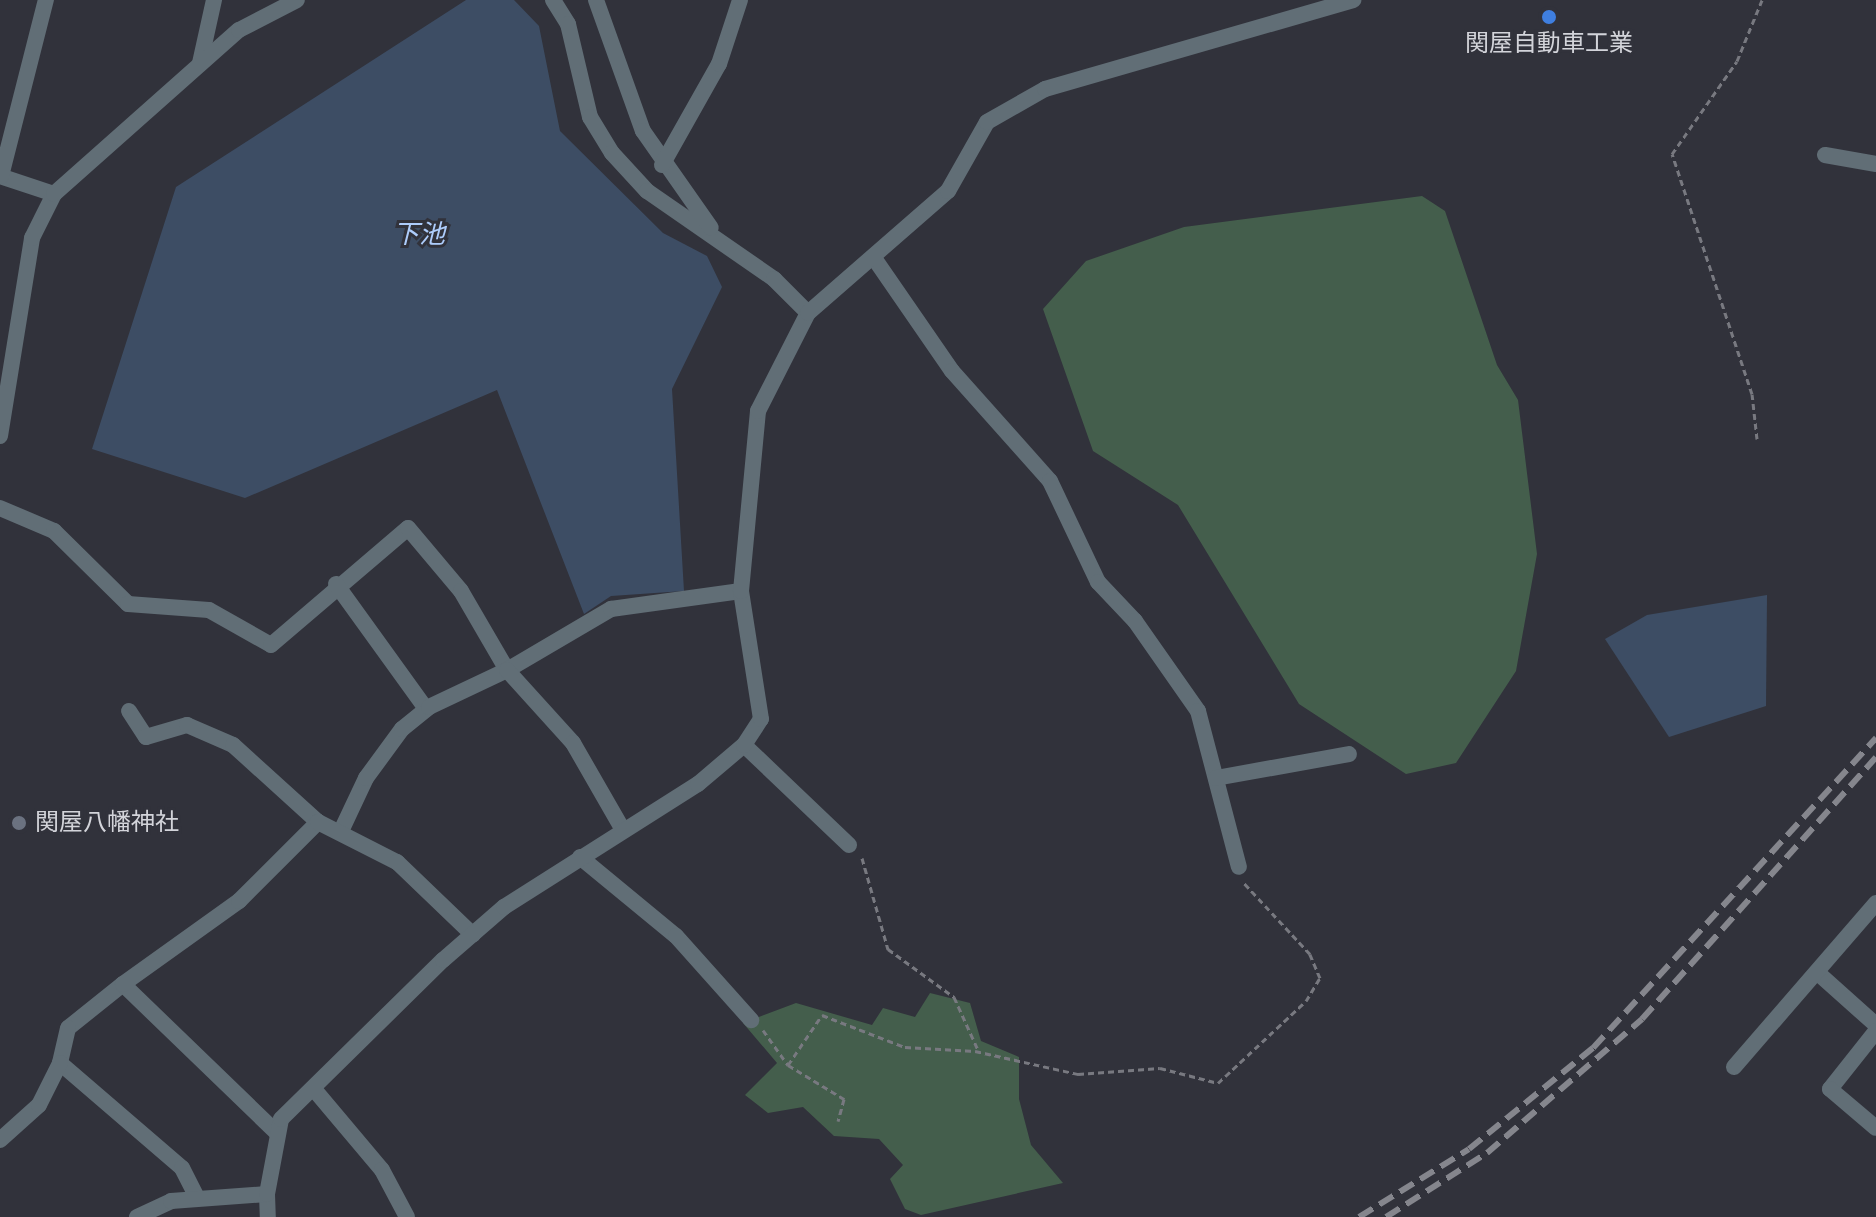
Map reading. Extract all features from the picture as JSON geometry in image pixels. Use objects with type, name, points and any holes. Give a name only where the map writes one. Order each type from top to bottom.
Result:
[{"type":"street","points":[[46,0],[0,176],[54,194]]},
{"type":"street","points":[[200,63],[214,0]]},
{"type":"street","points":[[0,436],[32,238],[54,194],[200,63],[263,13],[297,0]]},
{"type":"street","points":[[553,0],[568,24],[590,117],[612,153],[647,191],[723,244],[808,313]]},
{"type":"street","points":[[596,0],[626,98],[662,165],[723,244]]},
{"type":"street","points":[[662,165],[719,64],[740,0]]},
{"type":"street","points":[[268,1217],[267,1194],[276,1132],[313,1088],[473,935],[580,857],[744,745],[761,719],[741,591],[758,411],[808,313],[948,191],[987,122],[1006,106],[1353,0]]},
{"type":"street","points":[[1825,155],[1876,164]]},
{"type":"street","points":[[874,258],[952,371],[1050,481],[1098,582],[1198,711],[1239,867]]},
{"type":"street","points":[[0,508],[54,531],[128,604],[209,610],[271,645],[336,584],[408,528],[461,591],[507,670],[573,743],[623,830]]},
{"type":"street","points":[[336,584],[426,709]]},
{"type":"street","points":[[342,829],[383,751],[426,709],[507,670],[611,609],[741,591]]},
{"type":"street","points":[[129,711],[146,737],[187,725],[233,745],[318,822],[342,829],[397,862],[473,935]]},
{"type":"street","points":[[744,745],[849,845]]},
{"type":"street","points":[[1216,778],[1349,754]]},
{"type":"street","points":[[0,1140],[39,1105],[60,1063],[68,1028],[123,984],[239,901],[318,822]]},
{"type":"street","points":[[580,857],[676,936],[751,1020]]},
{"type":"street","points":[[1734,1067],[1819,974],[1876,903]]},
{"type":"street","points":[[1819,974],[1876,1028],[1830,1089],[1876,1128]]},
{"type":"street","points":[[123,984],[276,1132]]},
{"type":"street","points":[[60,1063],[182,1168],[197,1198]]},
{"type":"street","points":[[313,1088],[382,1170],[407,1217]]},
{"type":"street","points":[[137,1217],[197,1198],[267,1194]]},
{"type":"path","points":[[1757,439],[1752,394],[1672,154],[1737,61],[1762,0]]},
{"type":"path","points":[[849,845],[869,867],[877,928],[888,949],[954,997],[979,1052]]},
{"type":"path","points":[[788,1065],[822,1015],[905,1047],[979,1052],[1078,1074],[1160,1068],[1204,1082],[1229,1077],[1269,1029],[1306,1001],[1320,978],[1310,954],[1252,896],[1239,867]]},
{"type":"path","points":[[751,1020],[788,1065],[844,1099],[838,1121]]},
{"type":"green space","points":[[1422,196],[1445,211],[1497,365],[1518,400],[1537,554],[1516,671],[1456,763],[1406,774],[1299,704],[1178,505],[1093,451],[1043,309],[1086,261],[1184,227]]},
{"type":"green space","points":[[930,993],[970,1003],[981,1041],[1019,1057],[1019,1099],[1031,1145],[1063,1183],[921,1215],[905,1209],[890,1179],[903,1165],[879,1139],[834,1136],[803,1107],[768,1113],[745,1095],[777,1063],[743,1023],[796,1003],[872,1025],[883,1008],[915,1017]]},
{"type":"water","name":"下池","points":[[466,0],[514,0],[539,26],[560,131],[663,233],[707,256],[722,287],[672,389],[684,591],[611,596],[584,614],[497,390],[245,498],[92,449],[176,187]]},
{"type":"water","points":[[1767,595],[1766,706],[1669,737],[1605,639],[1647,615]]},
{"type":"railway","points":[[1359,1217],[1469,1149],[1593,1048],[1876,738]]},
{"type":"railway","points":[[1386,1217],[1487,1153],[1642,1019],[1876,757]]},
{"type":"place","name":"関屋自動車工業","points":[[1549,17]]},
{"type":"place","name":"関屋八幡神社","points":[[19,823]]}]
